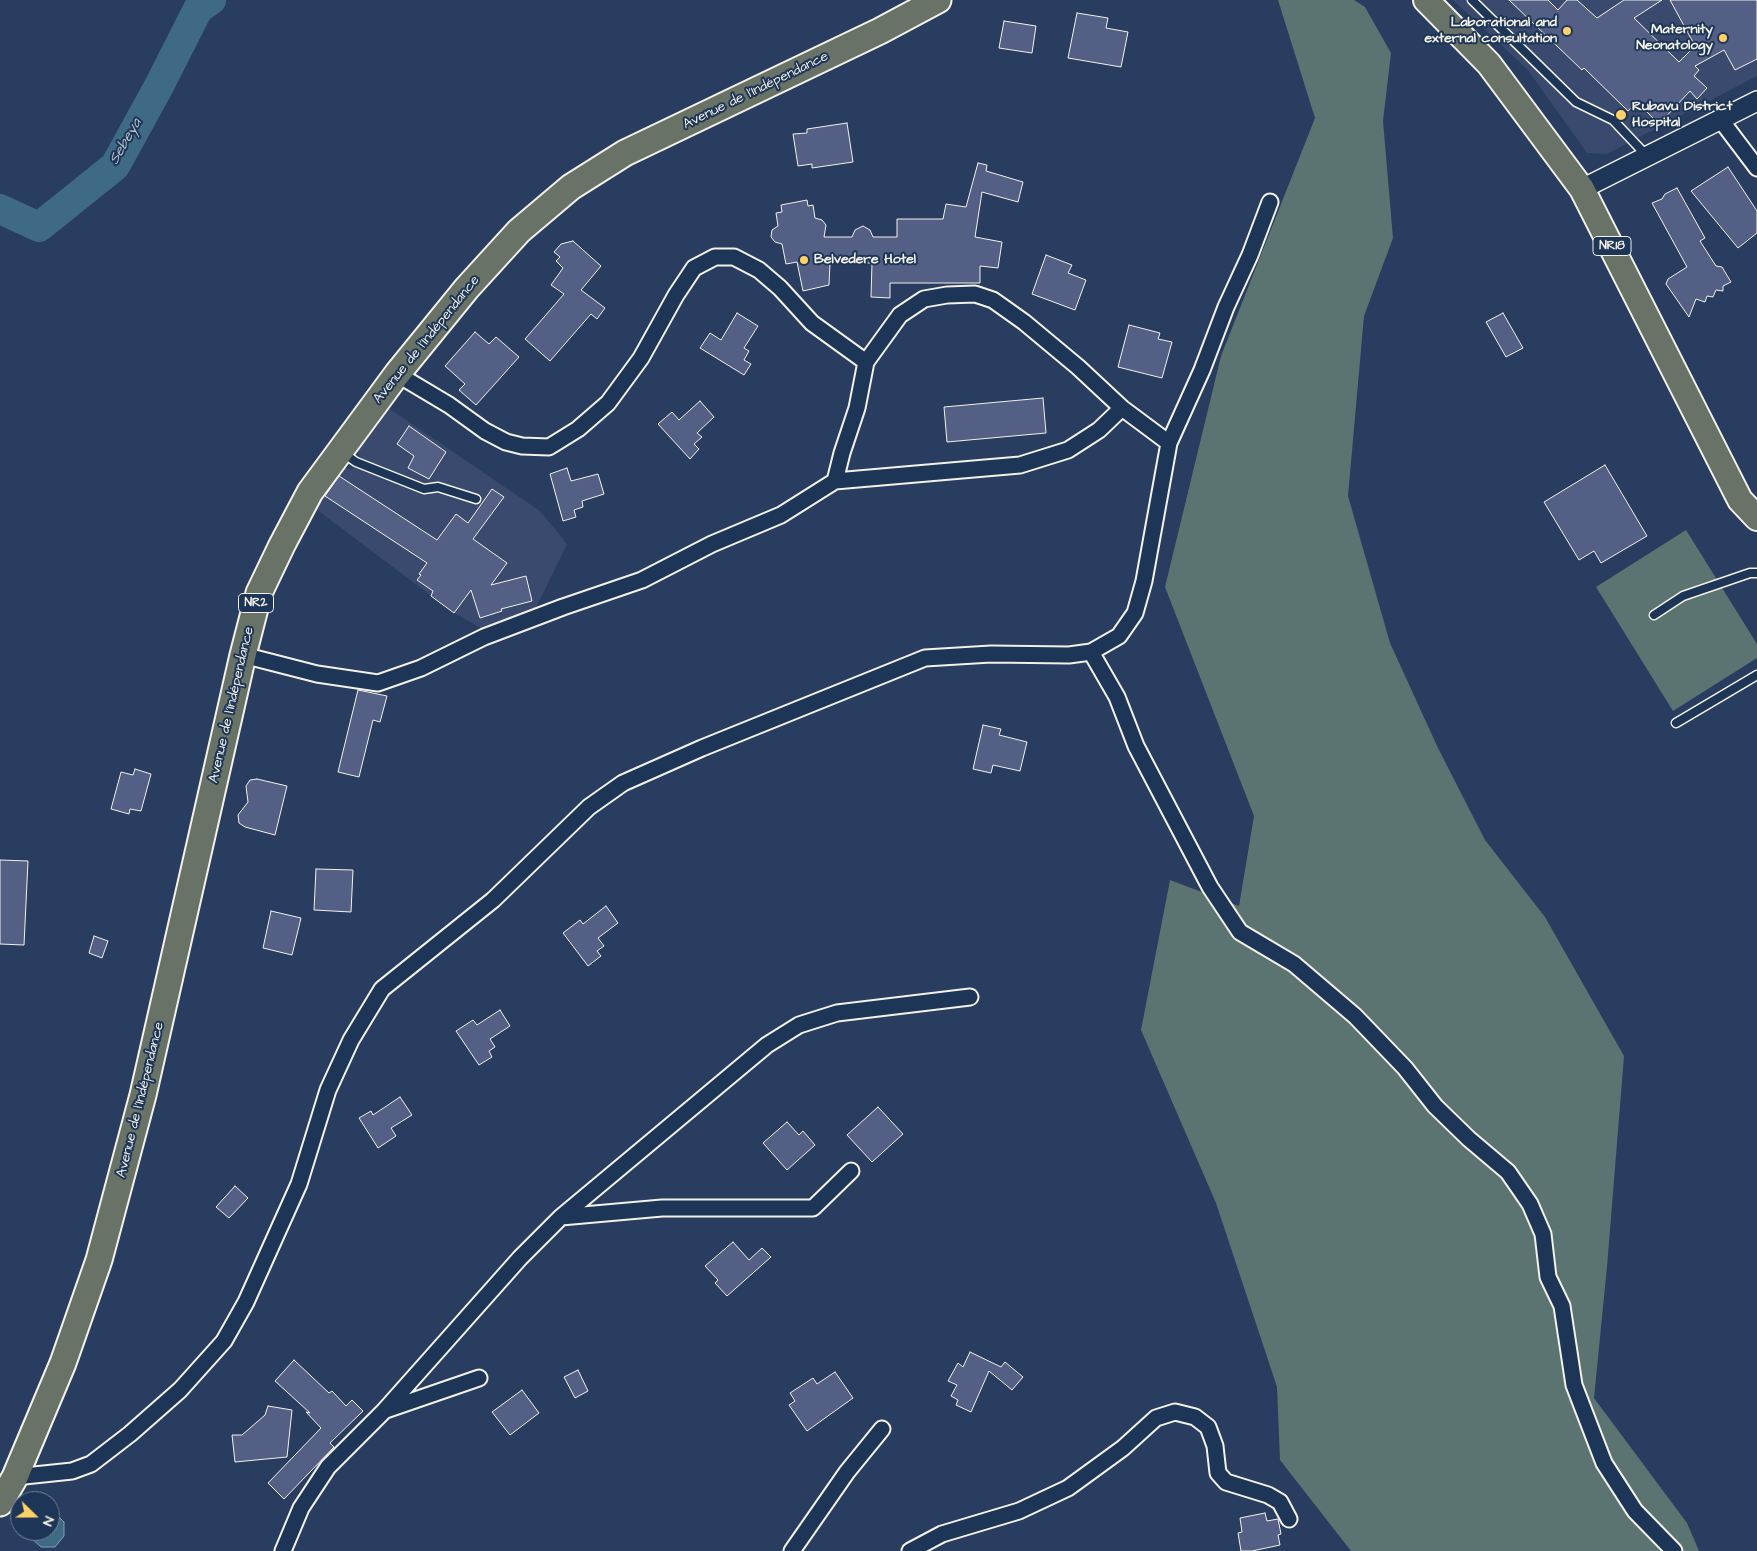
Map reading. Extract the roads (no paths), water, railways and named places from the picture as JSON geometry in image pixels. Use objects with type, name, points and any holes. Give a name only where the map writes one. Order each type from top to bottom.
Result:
[{"type":"highway","name":"Avenue de l'Indépendance","points":[[0,1503],[15,1477],[62,1364],[99,1260],[143,1095],[243,655],[259,593],[310,492],[397,374],[467,288],[519,230],[571,187],[625,153],[880,31],[938,0]]},
{"type":"main road","name":"NR18","points":[[1426,0],[1489,64],[1582,188],[1740,500],[1757,518]]},
{"type":"street","points":[[1582,188],[1757,101]]},
{"type":"street","points":[[1720,118],[1757,168]]},
{"type":"street","points":[[15,1477],[72,1471],[91,1464],[130,1434],[180,1390],[224,1341],[246,1302],[299,1184],[328,1090],[351,1040],[382,989],[492,900],[588,807],[623,782],[925,658],[991,654],[1069,655],[1091,652],[1119,636],[1135,613],[1144,581],[1169,443],[1202,370],[1270,202]]},
{"type":"street","points":[[397,374],[449,405],[485,431],[506,442],[522,446],[548,447],[578,429],[608,403],[641,358],[676,295],[694,268],[715,257],[734,257],[759,270],[780,288],[812,323],[866,362]]},
{"type":"street","points":[[835,481],[856,408],[866,362],[900,315],[924,299],[975,294],[993,300],[1024,322],[1078,367],[1122,408],[1169,443]]},
{"type":"street","points":[[243,655],[317,674],[378,682],[421,668],[484,637],[642,580],[712,544],[782,515],[835,481],[1020,465],[1068,450],[1099,430],[1122,408]]},
{"type":"street","points":[[1091,652],[1117,697],[1136,746],[1210,887],[1240,932],[1294,964],[1355,1016],[1405,1068],[1435,1106],[1469,1139],[1508,1172],[1530,1204],[1543,1234],[1548,1277],[1562,1306],[1574,1386],[1604,1462],[1635,1511],[1674,1551]]},
{"type":"street","points":[[283,1551],[301,1508],[328,1468],[384,1411],[520,1258],[561,1216],[767,1046],[799,1025],[837,1012],[970,998]]},
{"type":"street","points":[[561,1216],[662,1208],[813,1208],[852,1171]]},
{"type":"street","points":[[384,1411],[479,1378]]},
{"type":"street","points":[[910,1551],[942,1534],[1019,1511],[1068,1488],[1123,1448],[1156,1418],[1175,1412],[1195,1418],[1208,1427],[1215,1446],[1218,1473],[1226,1482],[1268,1495],[1280,1502],[1289,1519]]},
{"type":"street","points":[[792,1551],[846,1472],[882,1428]]},
{"type":"lane","points":[[1472,0],[1576,102],[1613,120],[1647,156]]},
{"type":"lane","points":[[340,451],[356,462],[424,489],[438,487],[476,499]]},
{"type":"lane","points":[[1654,615],[1682,596],[1750,573],[1757,573]]},
{"type":"lane","points":[[1676,723],[1757,675]]},
{"type":"waterway","name":"Sebeya","points":[[0,209],[39,227],[115,166],[159,86],[198,9],[211,0]]},
{"type":"place","name":"Laborational and external consultation","points":[[1567,31]]},
{"type":"place","name":"Maternity Neonatology","points":[[1723,38]]},
{"type":"place","name":"Rubavu District Hospital","points":[[1621,115]]},
{"type":"place","name":"Belvedere Hotel","points":[[804,260]]}]
